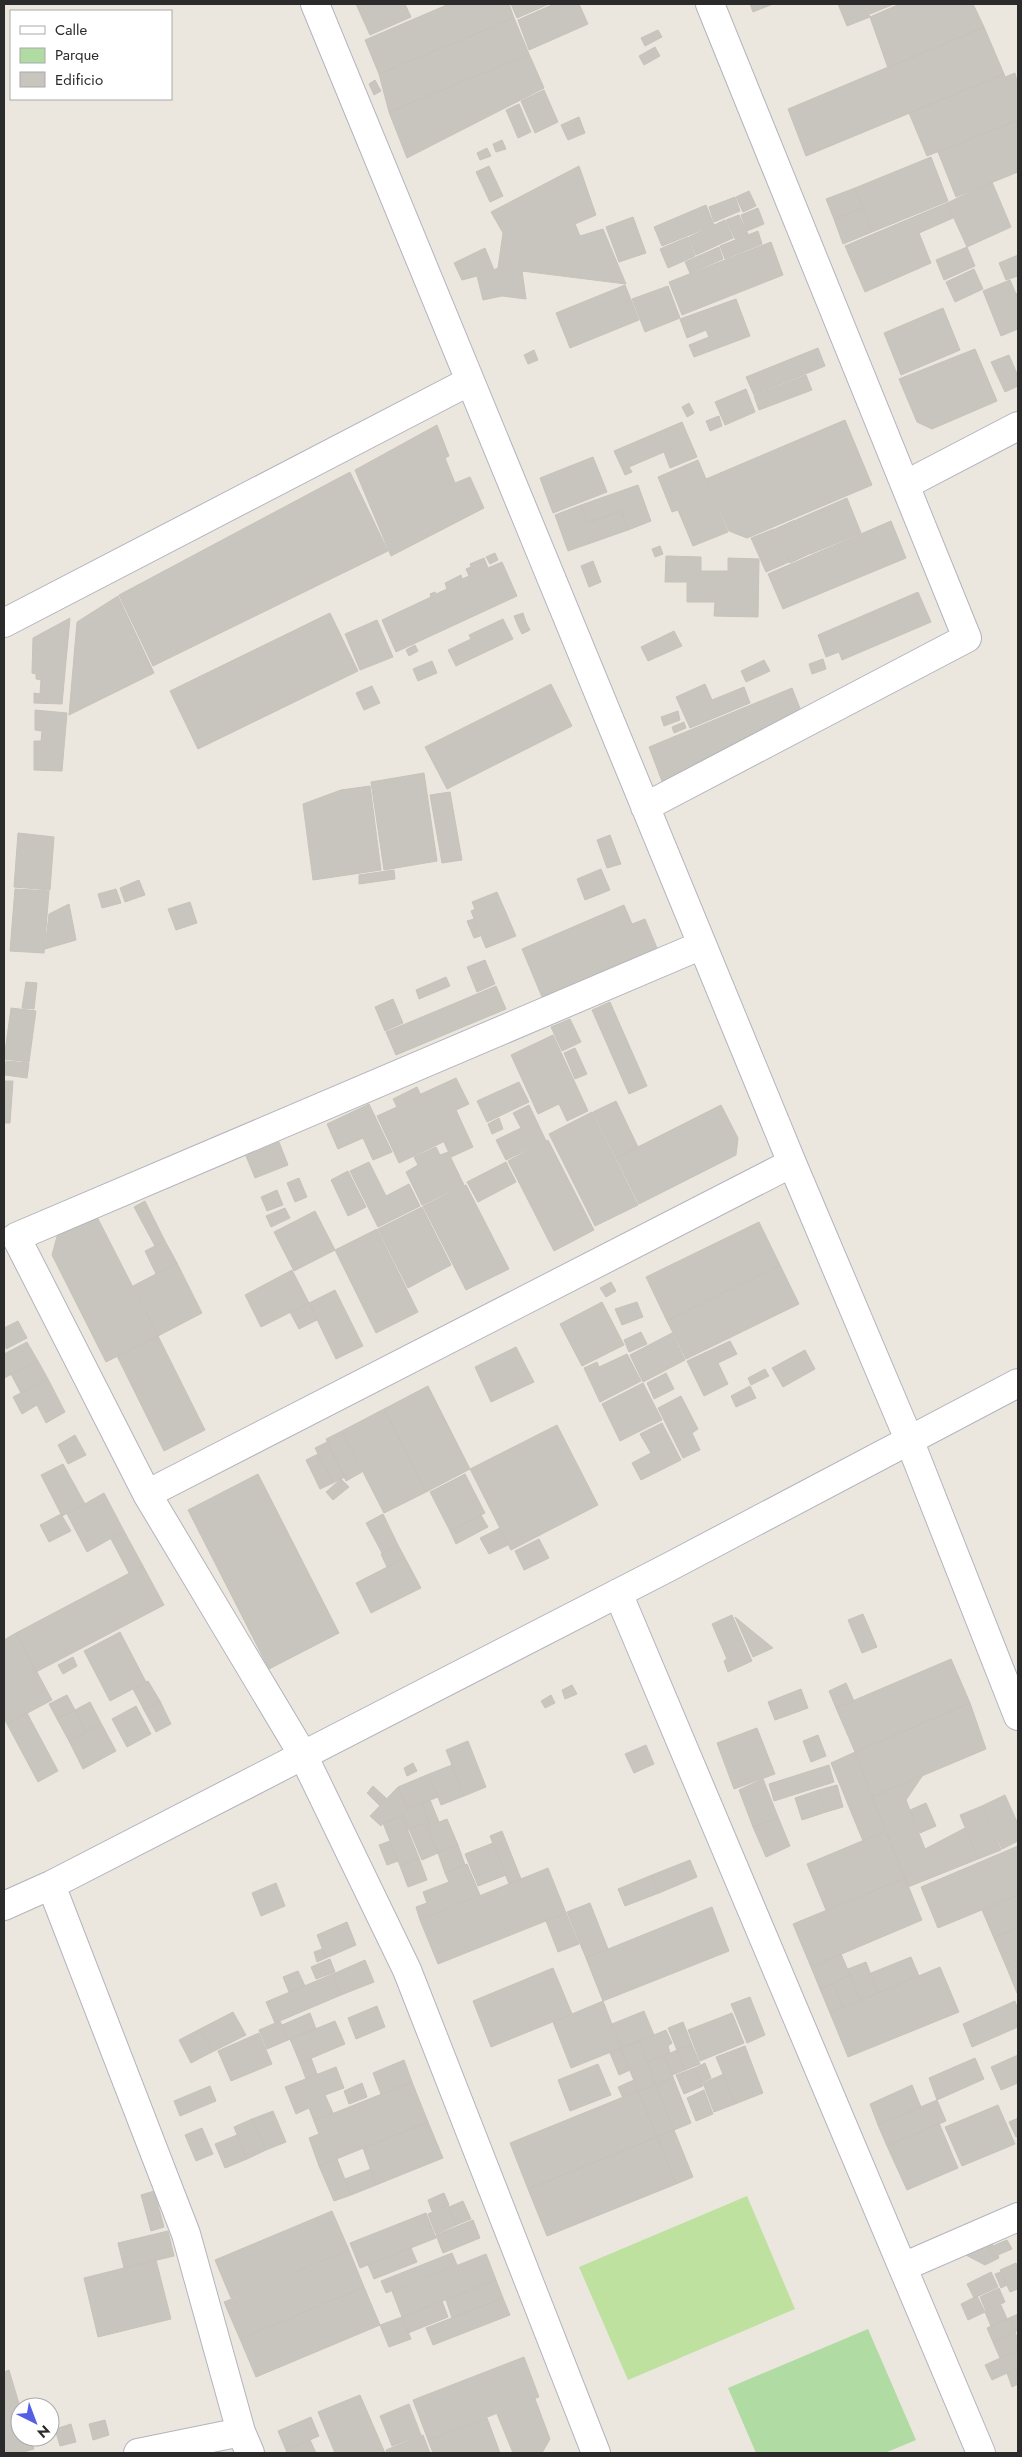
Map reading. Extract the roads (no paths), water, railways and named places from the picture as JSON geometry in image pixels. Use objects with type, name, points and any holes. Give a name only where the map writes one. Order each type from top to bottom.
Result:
[{"type":"street","points":[[315,4],[792,1163],[910,1442],[1018,1716]]},
{"type":"street","points":[[645,807],[967,638],[710,4]]},
{"type":"street","points":[[4,623],[470,381]]},
{"type":"street","points":[[905,485],[1018,426]]},
{"type":"street","points":[[596,2453],[407,1970],[303,1756],[147,1494],[16,1237],[702,945]]},
{"type":"street","points":[[147,1494],[792,1163]]},
{"type":"street","points":[[4,1906],[50,1885],[303,1756],[910,1442],[1018,1383]]},
{"type":"street","points":[[618,1593],[981,2453]]},
{"type":"street","points":[[50,1885],[186,2234],[245,2443],[138,2453]]},
{"type":"street","points":[[903,2267],[1018,2217]]}]
